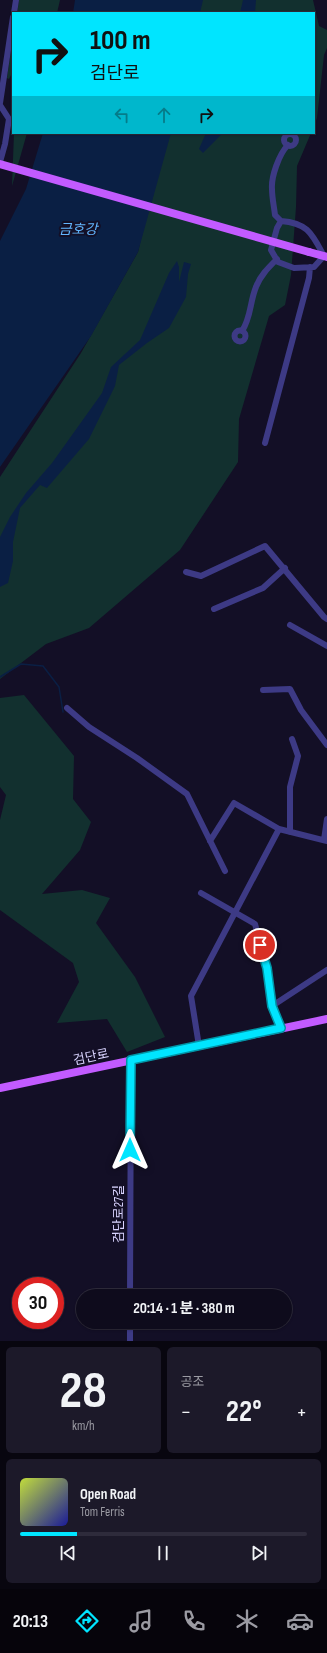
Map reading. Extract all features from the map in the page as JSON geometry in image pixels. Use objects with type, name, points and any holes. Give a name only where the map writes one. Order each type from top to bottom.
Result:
[{"type":"main road","points":[[0,163],[326,256]]},
{"type":"main road","name":"검단로","points":[[0,1088],[327,1019]]},
{"type":"street","points":[[14,12],[16,0]]},
{"type":"street","points":[[0,163],[9,119],[0,104],[2,78],[12,23]]},
{"type":"street","points":[[281,221],[277,228],[271,250],[278,262],[294,268],[314,267],[326,256],[311,233],[294,222],[281,221],[275,215],[272,188],[276,167],[282,150],[288,145]]},
{"type":"street","points":[[242,331],[246,325],[255,287],[264,272],[277,259]]},
{"type":"street","points":[[265,443],[309,278],[310,267]]},
{"type":"street","points":[[186,572],[201,576],[266,546],[327,619]]},
{"type":"street","points":[[214,609],[263,588],[285,568]]},
{"type":"street","points":[[290,625],[327,646]]},
{"type":"street","points":[[263,690],[290,689],[302,710],[327,745]]},
{"type":"street","points":[[67,708],[89,727],[137,758],[187,794],[225,871]]},
{"type":"street","points":[[290,832],[290,787],[298,756],[292,739]]},
{"type":"street","points":[[210,841],[234,803],[279,829],[325,840],[327,819]]},
{"type":"street","points":[[199,1046],[191,996],[279,829]]},
{"type":"street","points":[[201,893],[255,924],[267,968],[272,1006],[281,1028]]},
{"type":"street","points":[[272,1006],[327,970]]},
{"type":"street","name":"검단로27길","points":[[130,1289],[131,1060]]},
{"type":"street","points":[[130,1329],[130,1341]]},
{"type":"green space","points":[[19,0],[60,0],[57,12],[17,12]]},
{"type":"green space","points":[[199,0],[313,0],[319,26],[327,30],[327,48],[324,55],[317,118],[315,123],[315,12],[196,12]]},
{"type":"green space","points":[[12,43],[12,75],[9,79],[7,78]]},
{"type":"green space","points":[[14,134],[27,134],[12,186]]},
{"type":"green space","points":[[165,134],[311,134],[297,166],[296,207],[291,275],[285,305],[269,316],[239,419],[238,462],[180,550],[89,628],[46,644],[0,679],[0,477],[81,353],[138,252]]},
{"type":"green space","points":[[24,695],[74,756],[73,799],[91,822],[80,850],[42,894],[82,890],[110,898],[96,923],[135,977],[165,1037],[127,1052],[107,1019],[57,1023],[79,982],[73,963],[0,910],[0,820],[6,795],[0,787],[0,698]]},
{"type":"water","points":[[75,0],[203,0],[200,12],[73,12]]},
{"type":"water","points":[[243,0],[256,0],[255,12],[240,12]]},
{"type":"water","name":"금호강","points":[[43,134],[171,134],[138,252],[91,336],[0,467],[0,241],[26,189]]},
{"type":"water","points":[[206,134],[222,134],[203,153],[199,149]]},
{"type":"water","points":[[177,261],[179,267],[179,282],[184,262],[191,264],[188,274],[186,297],[169,328],[119,365],[115,386],[89,439],[47,488],[40,485],[20,508],[13,542],[13,561],[8,583],[0,587],[0,537],[10,517],[26,493],[52,463],[102,393],[111,367],[140,340],[169,273]]},
{"type":"waterway","points":[[0,677],[21,664],[43,666],[59,687],[63,712]]},
{"type":"route","points":[[130,1150],[131,1060],[281,1028],[272,1006],[267,968],[260,945]]}]
